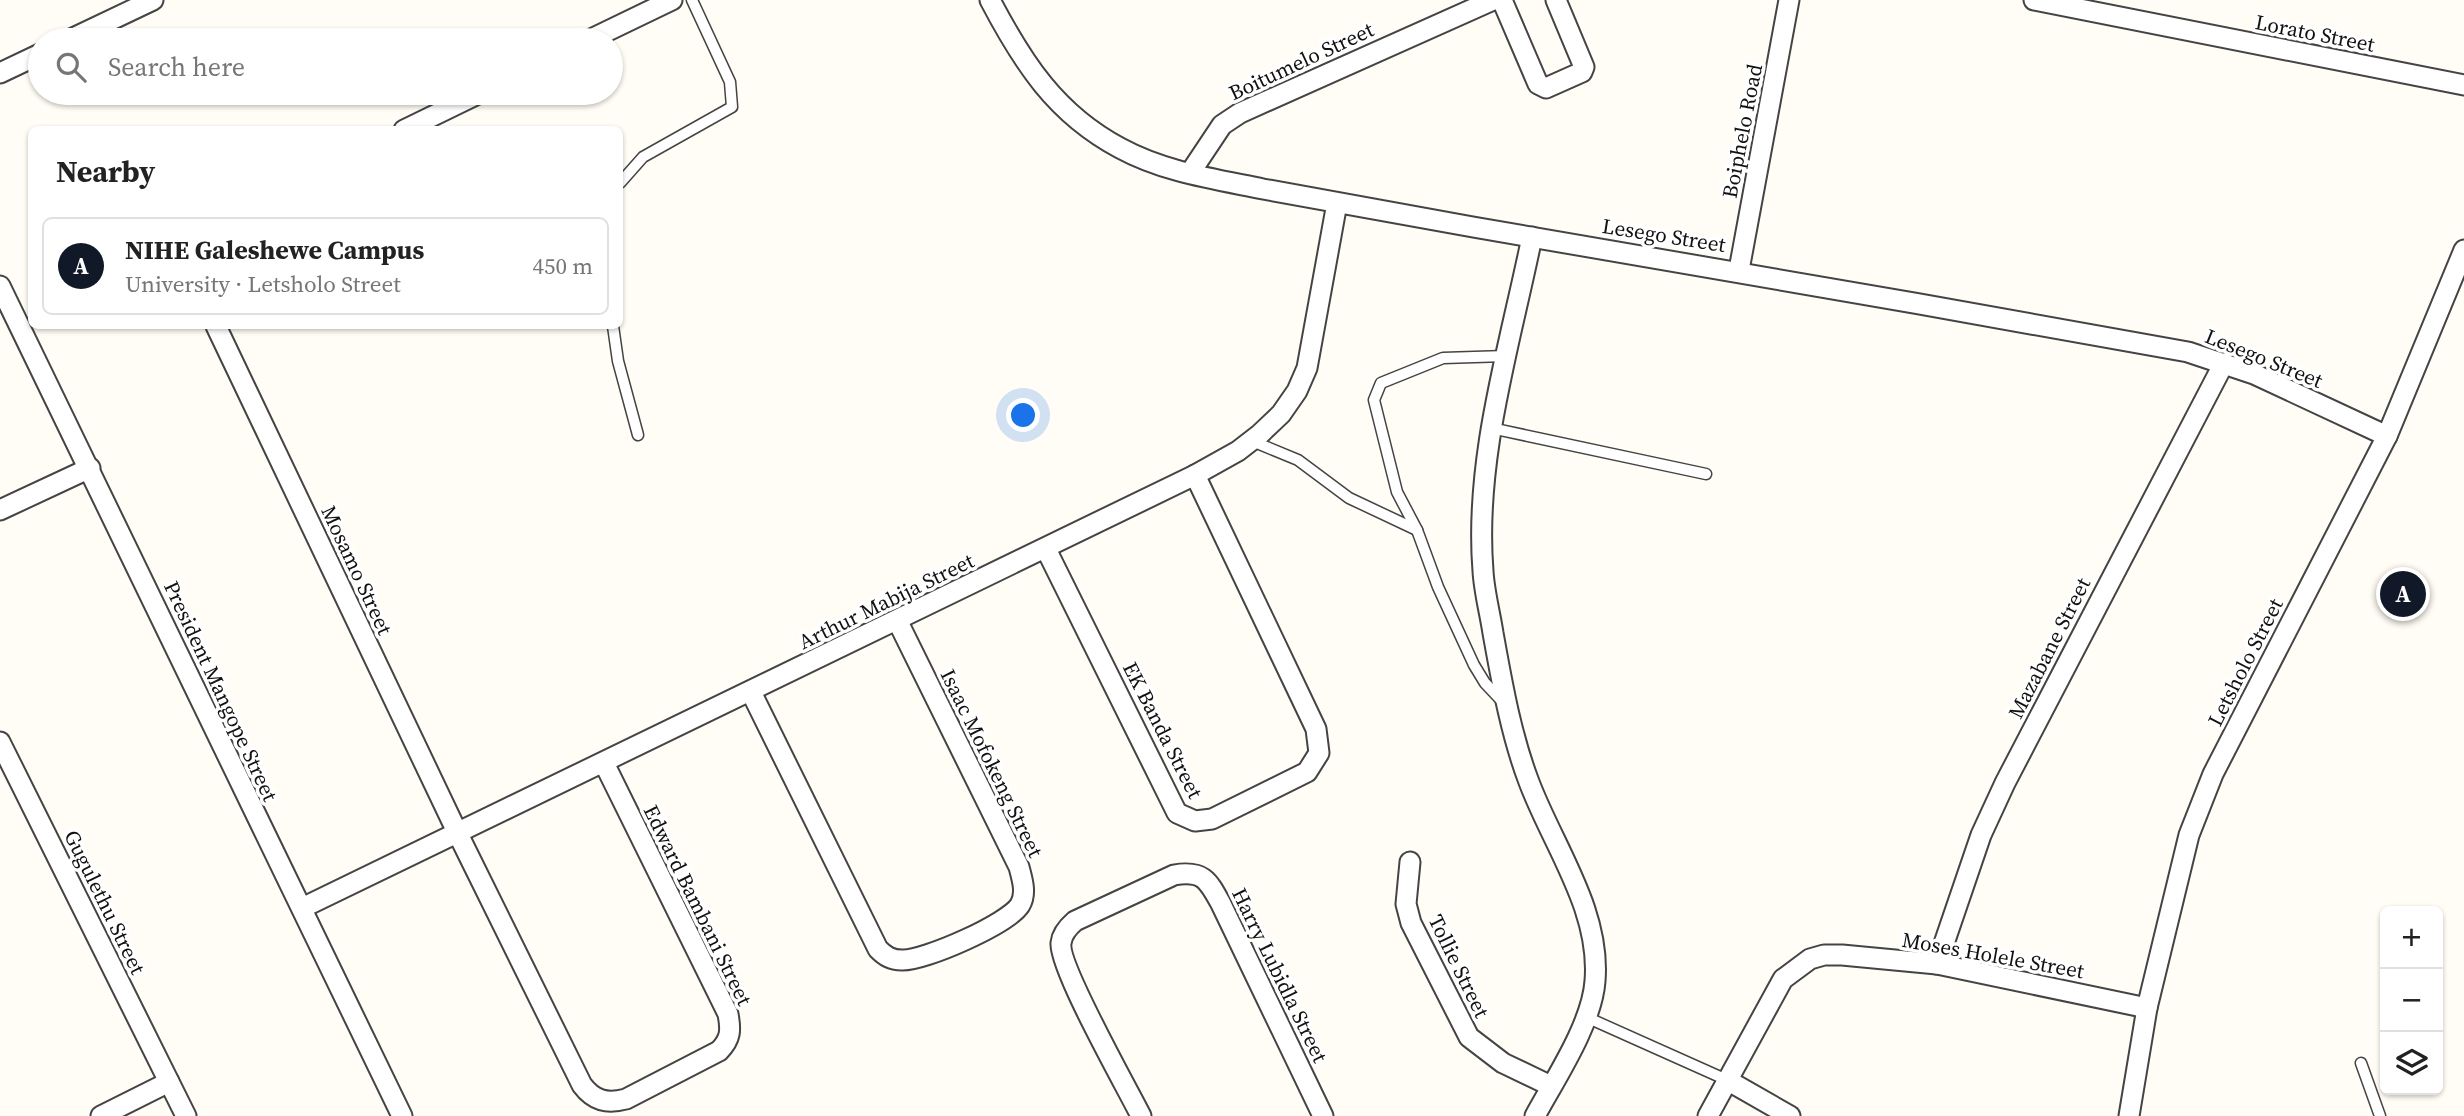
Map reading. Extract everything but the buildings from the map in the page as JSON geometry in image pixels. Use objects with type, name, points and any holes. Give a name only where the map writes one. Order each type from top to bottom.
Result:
[{"type":"street","points":[[94,28],[153,0]]},
{"type":"street","points":[[614,28],[672,0]]},
{"type":"street","name":"Lesego Street","points":[[990,0],[1014,43],[1063,110],[1090,131],[1123,150],[1190,173],[1337,203],[1739,270],[2188,352],[2254,374],[2387,436]]},
{"type":"street","name":"Boitumelo Street","points":[[1190,173],[1222,125],[1240,113],[1493,0]]},
{"type":"street","points":[[1502,0],[1538,84],[1546,88],[1582,72],[1584,67],[1556,0]]},
{"type":"street","name":"Boiphelo Road","points":[[1739,270],[1789,0]]},
{"type":"street","name":"Lorato Street","points":[[2034,0],[2464,85]]},
{"type":"street","points":[[0,73],[28,60]]},
{"type":"street","points":[[412,126],[455,105]]},
{"type":"street","name":"Arthur Mabija Street","points":[[302,908],[1046,549],[1195,475],[1252,440],[1281,414],[1297,391],[1307,368],[1337,203]]},
{"type":"street","points":[[1532,237],[1508,356],[1490,428],[1483,488],[1483,573],[1507,706],[1528,781],[1569,869],[1594,946],[1595,983],[1586,1017],[1535,1116]]},
{"type":"street","name":"Letsholo Street","points":[[2129,1116],[2147,1008],[2189,835],[2213,774],[2387,436],[2464,250]]},
{"type":"street","name":"President Mangope Street","points":[[0,288],[90,468],[402,1116]]},
{"type":"street","name":"Mosamo Street","points":[[217,329],[458,834]]},
{"type":"street","name":"Mazabane Street","points":[[1937,964],[1981,835],[2001,791],[2224,363]]},
{"type":"street","points":[[0,510],[90,468]]},
{"type":"street","name":"EK Banda Street","points":[[1046,549],[1177,813],[1195,821],[1212,819],[1307,772],[1315,764],[1319,753],[1316,729],[1195,475]]},
{"type":"street","name":"Isaac Mofokeng Street","points":[[751,692],[878,949],[887,958],[901,961],[931,954],[1009,916],[1020,905],[1024,893],[1019,867],[897,620]]},
{"type":"street","name":"Gugulethu Street","points":[[0,742],[186,1116]]},
{"type":"street","name":"Edward Bambani Street","points":[[458,834],[582,1085],[597,1099],[612,1102],[626,1099],[719,1051],[728,1043],[731,1032],[728,1014],[604,763]]},
{"type":"street","name":"Tollie Street","points":[[1410,862],[1406,904],[1411,923],[1469,1037],[1503,1063],[1551,1086]]},
{"type":"street","name":"Harry Lubidla Street","points":[[1141,1116],[1075,986],[1060,944],[1065,930],[1075,921],[1174,875],[1190,872],[1203,876],[1213,888],[1323,1116]]},
{"type":"street","name":"Moses Holele Street","points":[[1708,1116],[1783,979],[1810,959],[1824,955],[1937,964],[2147,1008]]},
{"type":"street","points":[[1727,1080],[1790,1116]]},
{"type":"street","points":[[101,1116],[169,1082]]},
{"type":"lane","points":[[623,180],[643,157],[732,107],[730,82],[692,0]]},
{"type":"lane","points":[[613,329],[618,361],[638,435]]},
{"type":"lane","points":[[1507,706],[1485,683],[1474,665],[1438,587],[1418,530],[1396,492],[1374,400],[1381,383],[1443,358],[1508,356]]},
{"type":"lane","points":[[1490,428],[1706,474]]},
{"type":"lane","points":[[1252,440],[1298,460],[1349,498],[1418,530]]},
{"type":"lane","points":[[1586,1017],[1727,1080]]},
{"type":"lane","points":[[2361,1063],[2379,1116]]},
{"type":"place","name":"NIHE Galeshewe Campus","points":[[2403,594]]}]
